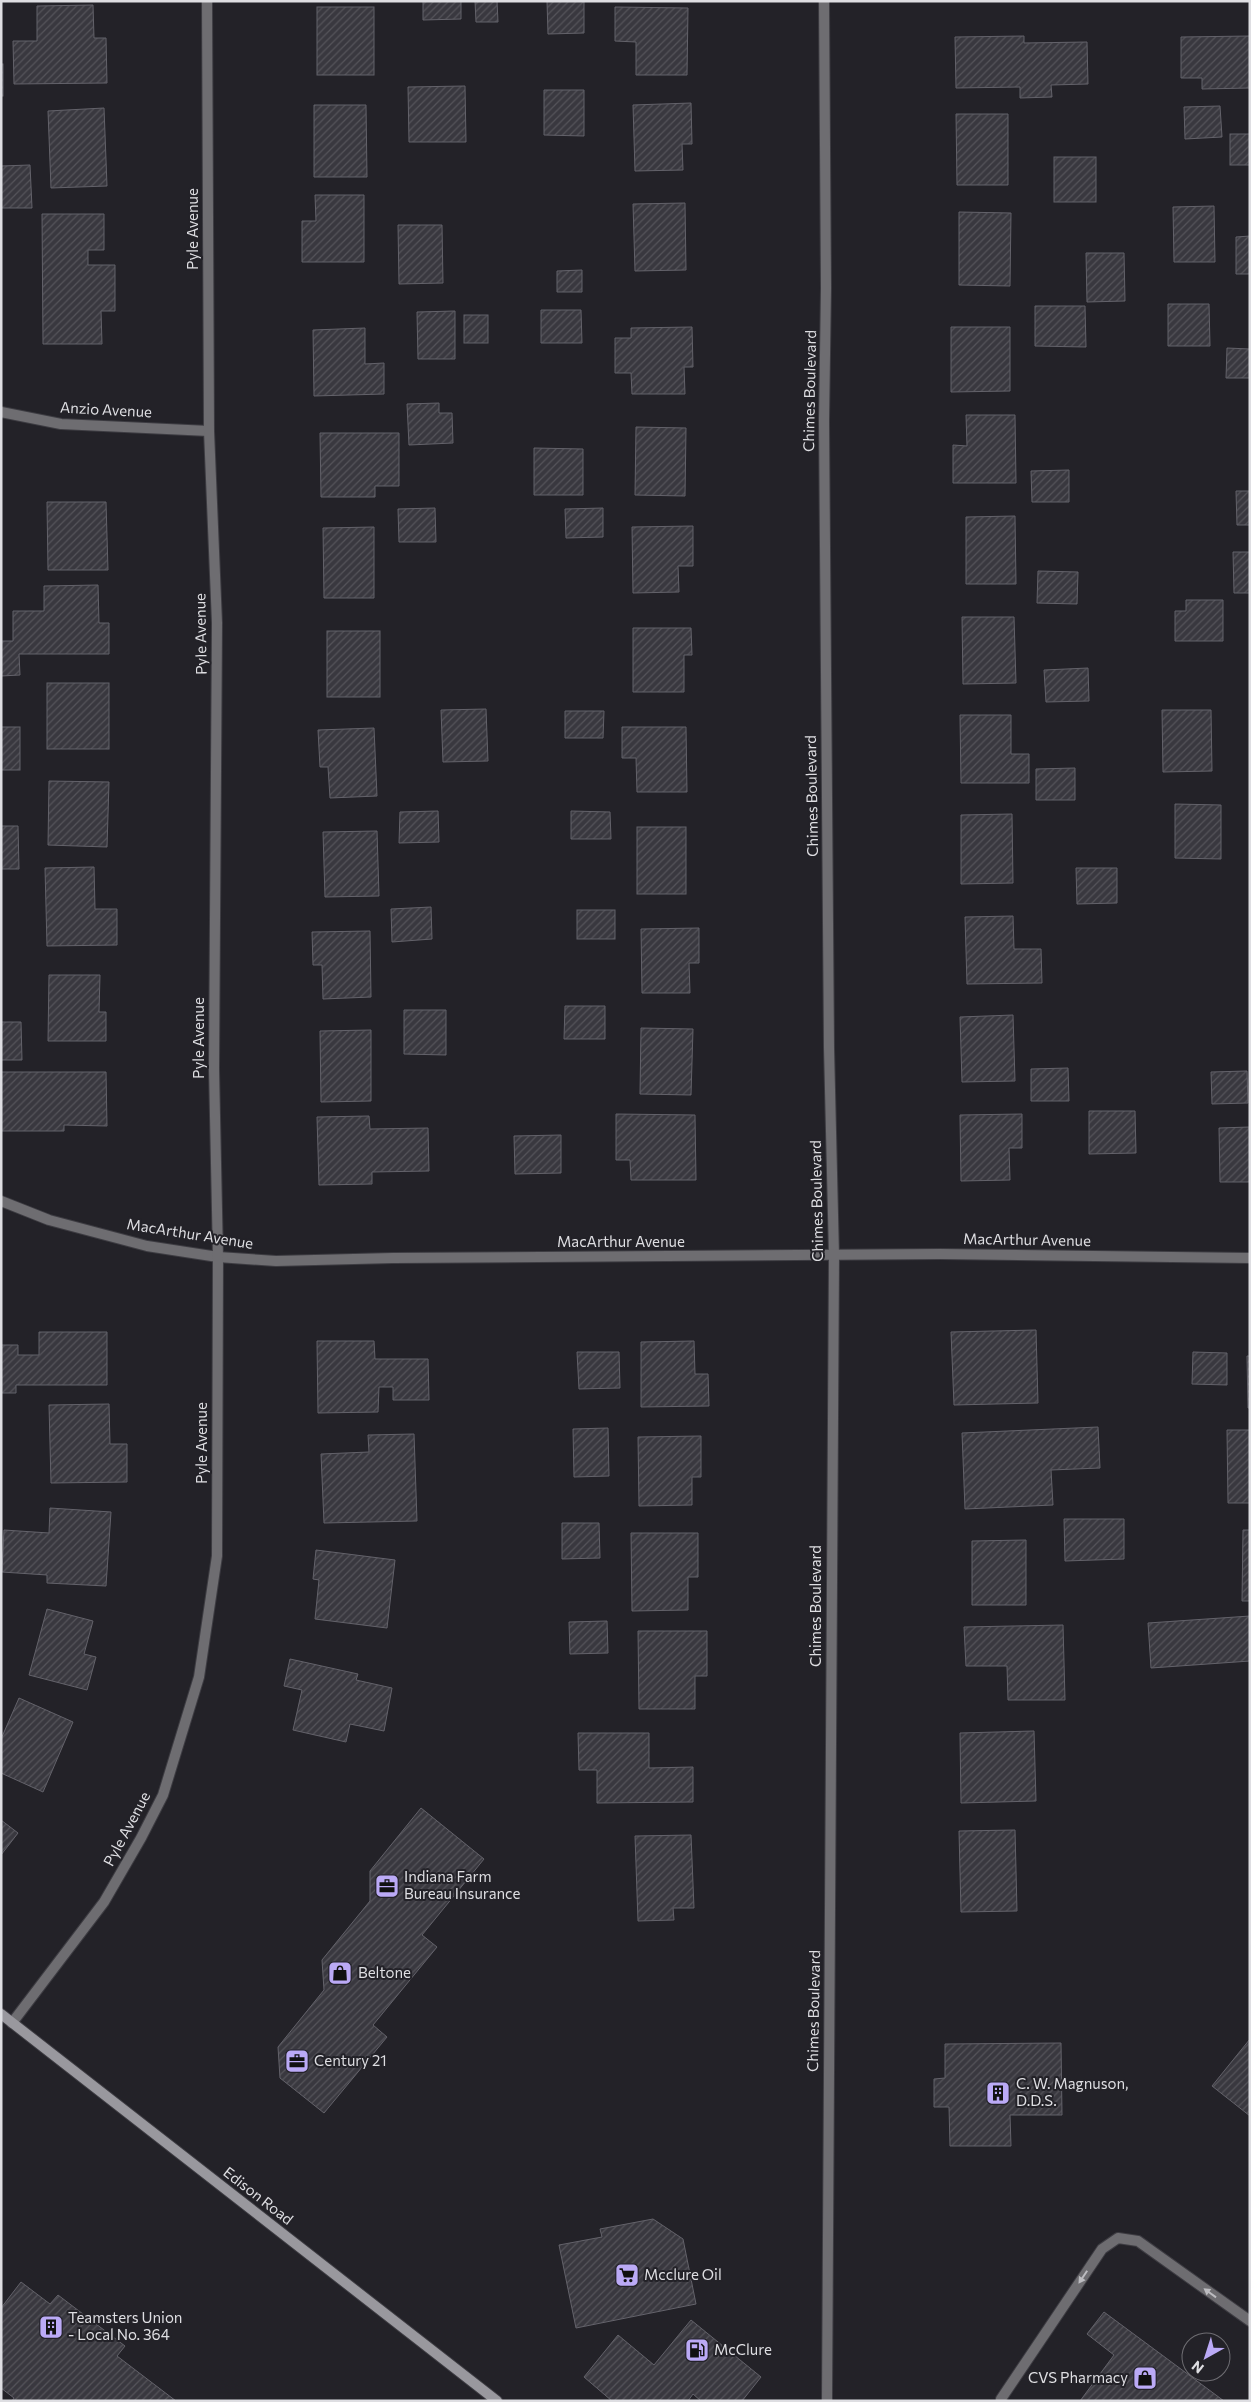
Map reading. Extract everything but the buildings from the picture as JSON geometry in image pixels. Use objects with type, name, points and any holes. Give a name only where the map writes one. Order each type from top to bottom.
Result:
[{"type":"main road","name":"Edison Road","points":[[1,2014],[497,2401]]},
{"type":"street","name":"Pyle Avenue","points":[[12,2023],[104,1902],[142,1838],[163,1795],[199,1677],[217,1556],[218,1257],[214,1070],[217,623],[209,431],[207,1]]},
{"type":"street","name":"Chimes Boulevard","points":[[824,1],[826,288],[824,421],[829,1018],[834,1256],[827,2401]]},
{"type":"street","name":"Anzio Avenue","points":[[1,412],[60,424],[209,431]]},
{"type":"street","name":"MacArthur Avenue","points":[[1,1201],[48,1220],[147,1246],[218,1257],[276,1261],[402,1258],[941,1254],[1250,1258]]},
{"type":"street","points":[[1001,2399],[1102,2249],[1118,2238],[1138,2242],[1250,2321]]},
{"type":"place","name":"Indiana Farm Bureau Insurance","points":[[387,1886]]},
{"type":"place","name":"Beltone","points":[[340,1973]]},
{"type":"place","name":"Century 21","points":[[297,2061]]},
{"type":"place","name":"C. W. Magnuson, D.D.S.","points":[[998,2093]]},
{"type":"place","name":"Mcclure Oil","points":[[627,2275]]},
{"type":"place","name":"Teamsters Union - Local No. 364","points":[[51,2327]]},
{"type":"place","name":"McClure","points":[[697,2350]]},
{"type":"place","name":"CVS Pharmacy","points":[[1145,2378]]}]
